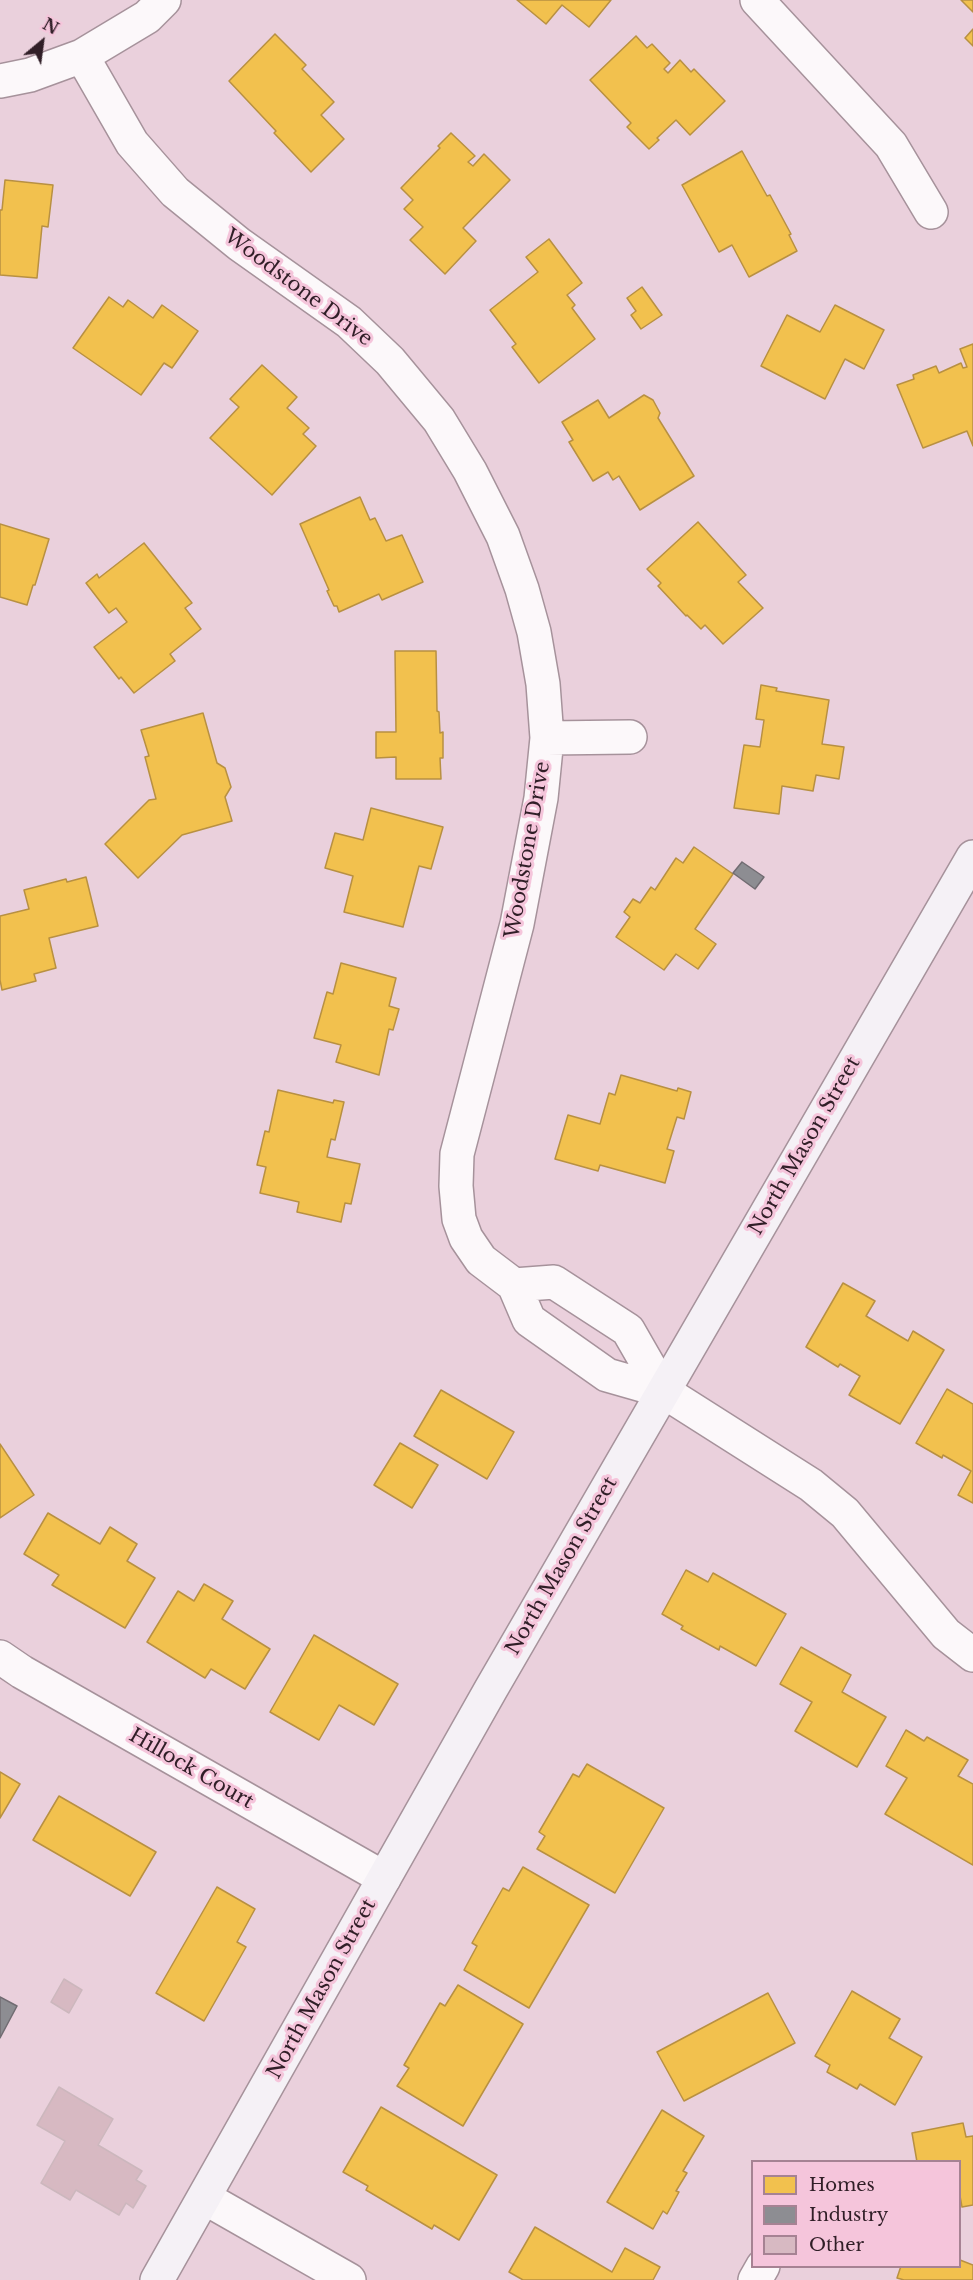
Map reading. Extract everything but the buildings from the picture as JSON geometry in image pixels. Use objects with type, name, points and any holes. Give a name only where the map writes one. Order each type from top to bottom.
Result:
[{"type":"street","points":[[0,81],[30,75],[82,56],[147,17],[164,0]]},
{"type":"street","points":[[757,0],[891,145],[931,212]]},
{"type":"street","name":"Woodstone Drive","points":[[82,56],[132,143],[175,192],[238,244],[348,322],[390,361],[439,420],[470,471],[503,537],[522,589],[534,632],[543,684],[547,738],[542,798],[517,924],[457,1154],[456,1186],[459,1219],[466,1238],[481,1260],[514,1285],[529,1320],[607,1376],[663,1391]]},
{"type":"street","points":[[547,738],[630,737]]},
{"type":"street","name":"North Mason Street","points":[[157,2280],[663,1391],[973,857]]},
{"type":"street","points":[[514,1285],[554,1282],[628,1330],[663,1391],[811,1485],[845,1513],[946,1635],[973,1655]]},
{"type":"street","name":"Hillock Court","points":[[0,1658],[384,1878]]},
{"type":"street","points":[[205,2198],[349,2280]]}]
